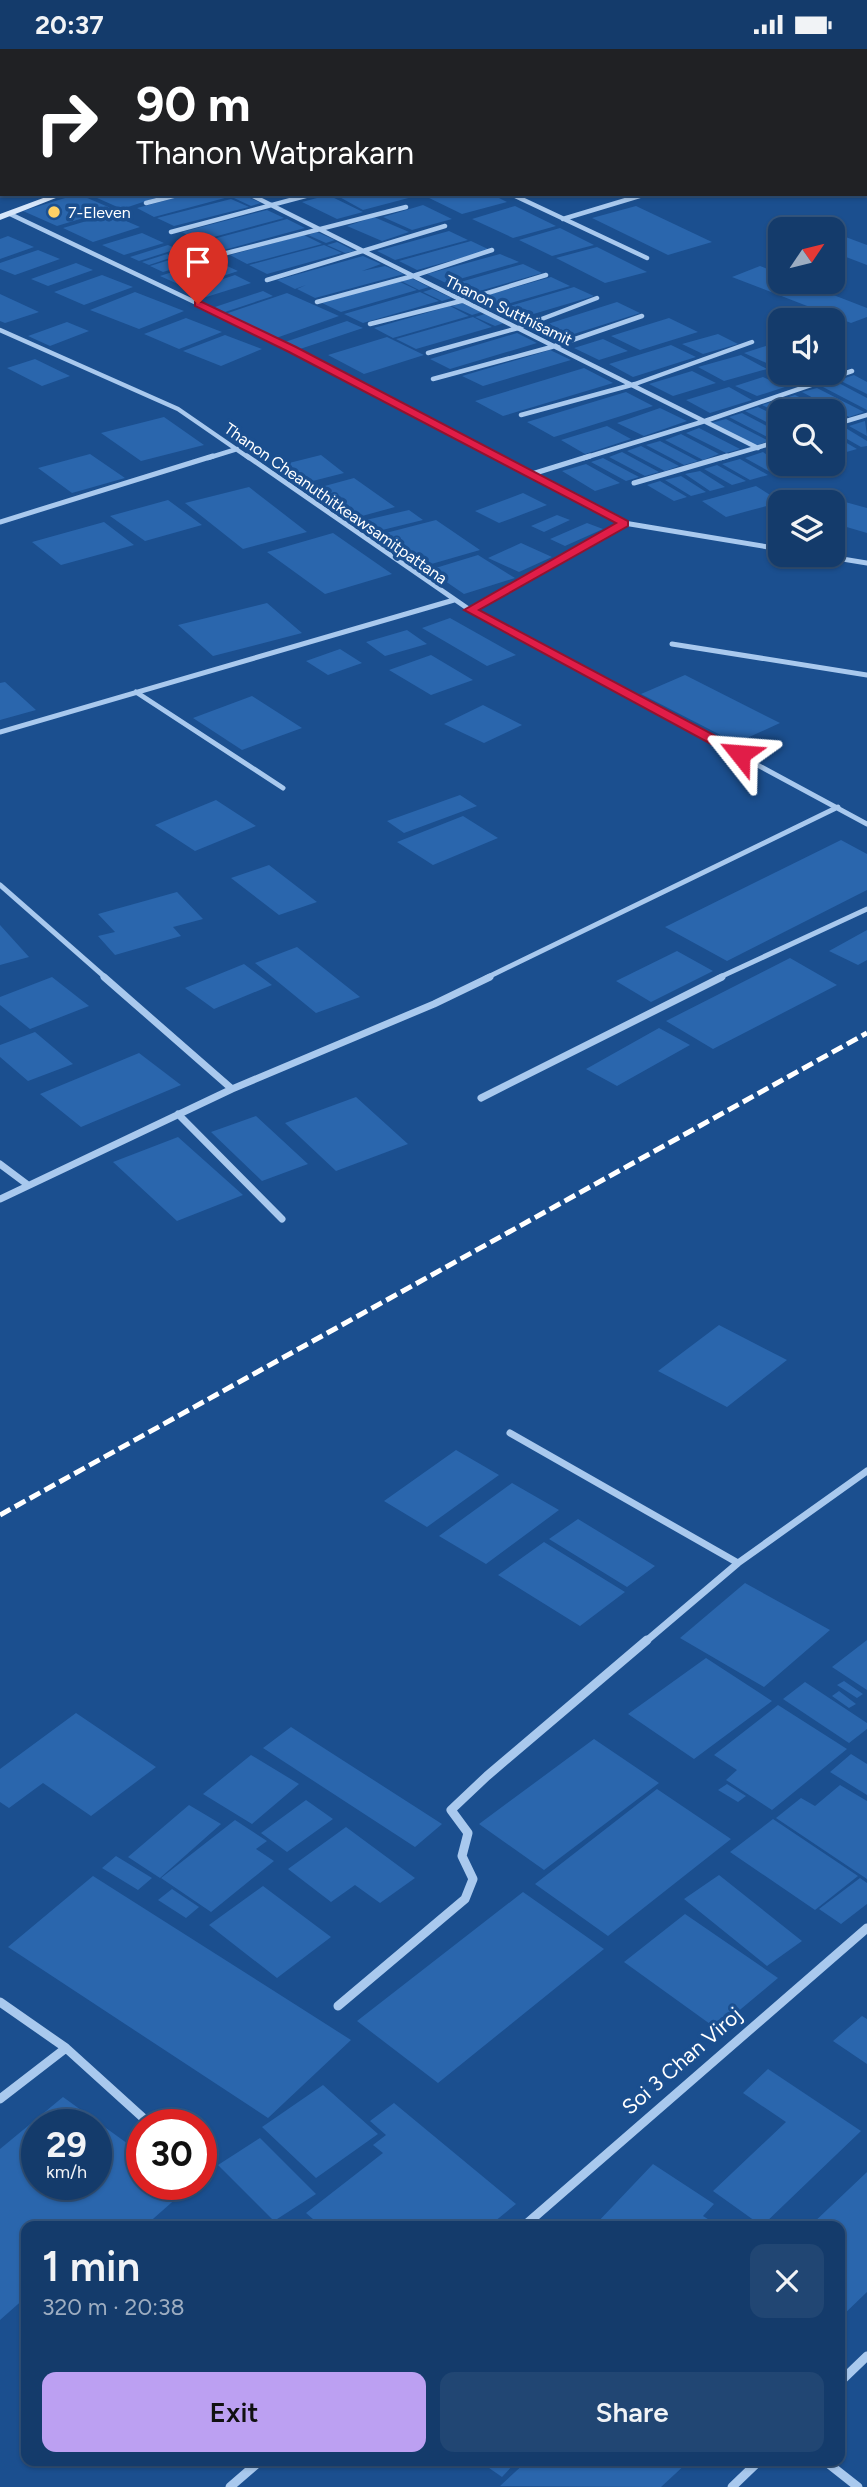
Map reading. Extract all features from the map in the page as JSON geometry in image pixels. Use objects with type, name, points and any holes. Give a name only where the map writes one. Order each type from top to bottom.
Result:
[{"type":"street","points":[[5,216],[57,196]]},
{"type":"street","points":[[146,203],[173,196]]},
{"type":"street","name":"Thanon Sutthisamit","points":[[253,196],[635,384],[758,448]]},
{"type":"street","points":[[171,232],[305,196]]},
{"type":"street","points":[[515,196],[647,258]]},
{"type":"street","points":[[563,219],[639,196]]},
{"type":"street","points":[[215,256],[406,207]]},
{"type":"street","points":[[5,216],[293,349],[624,523],[768,547]]},
{"type":"street","points":[[267,279],[366,252],[445,226]]},
{"type":"street","points":[[317,302],[413,276],[492,250]]},
{"type":"street","points":[[370,324],[465,300],[546,275]]},
{"type":"street","points":[[428,353],[518,328],[597,298]]},
{"type":"street","points":[[433,379],[555,346],[642,316]]},
{"type":"street","name":"Thanon Cheanuthitkeawsamitpattana","points":[[0,330],[178,409],[470,610],[867,824]]},
{"type":"street","points":[[521,415],[635,384],[752,342]]},
{"type":"street","points":[[532,474],[705,421],[852,371]]},
{"type":"street","points":[[845,421],[867,415]]},
{"type":"street","points":[[634,483],[768,445]]},
{"type":"street","points":[[0,522],[237,449]]},
{"type":"street","points":[[470,610],[624,523]]},
{"type":"street","points":[[845,559],[867,563]]},
{"type":"street","points":[[0,732],[454,600]]},
{"type":"street","points":[[672,644],[867,675]]},
{"type":"street","points":[[136,692],[283,789]]},
{"type":"street","points":[[0,1199],[232,1089],[434,1004],[838,807]]},
{"type":"street","points":[[0,885],[232,1089]]},
{"type":"street","points":[[481,1098],[696,989],[867,909]]},
{"type":"street","points":[[178,1114],[282,1219]]},
{"type":"street","points":[[0,1164],[29,1185]]},
{"type":"street","points":[[510,1433],[738,1563]]},
{"type":"street","points":[[338,2006],[465,1899],[473,1879],[462,1856],[468,1833],[451,1810],[487,1776],[738,1563],[867,1471]]},
{"type":"street","name":"Soi 3 Chan Viroj","points":[[530,2221],[828,1959],[867,1928]]},
{"type":"street","points":[[0,2002],[66,2048],[133,2109]]},
{"type":"street","points":[[0,2099],[66,2048]]},
{"type":"street","points":[[845,2377],[867,2356]]},
{"type":"street","points":[[230,2487],[254,2466]]},
{"type":"street","points":[[732,2487],[754,2466]]},
{"type":"street","points":[[831,2466],[858,2487]]},
{"type":"building","points":[[72,196],[83,196],[113,209],[57,226],[23,211]]},
{"type":"building","points":[[93,196],[155,198],[122,209]]},
{"type":"building","points":[[182,196],[232,196],[154,217],[137,208]]},
{"type":"building","points":[[246,196],[261,203],[251,206],[234,198]]},
{"type":"building","points":[[330,196],[363,212],[337,219],[302,202]]},
{"type":"building","points":[[338,196],[416,196],[363,210]]},
{"type":"building","points":[[425,196],[495,196],[507,202],[462,214]]},
{"type":"building","points":[[231,199],[249,207],[174,226],[157,218]]},
{"type":"building","points":[[423,205],[452,219],[412,230],[383,217]]},
{"type":"building","points":[[515,206],[556,226],[513,238],[472,219]]},
{"type":"building","points":[[636,206],[712,242],[668,255],[592,218]]},
{"type":"building","points":[[267,210],[284,218],[199,241],[182,232]]},
{"type":"building","points":[[110,214],[140,227],[93,242],[63,228]]},
{"type":"building","points":[[374,217],[409,232],[382,241],[347,226]]},
{"type":"building","points":[[287,219],[305,228],[220,251],[202,242]]},
{"type":"building","points":[[560,228],[594,245],[552,256],[519,240]]},
{"type":"building","points":[[449,231],[468,240],[395,260],[377,251]]},
{"type":"building","points":[[317,232],[335,240],[326,243],[308,235]]},
{"type":"building","points":[[142,233],[164,243],[124,255],[102,245]]},
{"type":"building","points":[[304,235],[322,244],[247,264],[230,255]]},
{"type":"building","points":[[8,236],[34,247],[0,259],[0,239]]},
{"type":"building","points":[[845,237],[867,245],[867,265],[845,257]]},
{"type":"building","points":[[471,241],[490,250],[417,270],[399,261]]},
{"type":"building","points":[[337,242],[355,251],[345,253],[327,245]]},
{"type":"building","points":[[168,245],[177,249],[139,261],[130,257]]},
{"type":"building","points":[[324,245],[342,253],[267,274],[249,265]]},
{"type":"building","points":[[597,247],[647,272],[605,283],[556,258]]},
{"type":"building","points":[[38,250],[60,259],[15,275],[0,269],[0,263]]},
{"type":"building","points":[[195,252],[208,258],[163,272],[150,266]]},
{"type":"building","points":[[167,254],[173,257],[149,265],[142,262]]},
{"type":"building","points":[[500,254],[519,262],[446,283],[427,274]]},
{"type":"building","points":[[363,256],[381,264],[362,271],[385,266],[404,274],[315,298],[297,289],[306,285],[295,289],[277,280]]},
{"type":"building","points":[[212,259],[238,271],[187,288],[160,276]]},
{"type":"building","points":[[76,263],[93,270],[48,286],[31,279]]},
{"type":"building","points":[[523,264],[542,273],[469,294],[450,285]]},
{"type":"building","points":[[760,266],[768,269],[768,291],[732,277]]},
{"type":"building","points":[[102,275],[133,287],[84,305],[54,292]]},
{"type":"building","points":[[235,275],[251,283],[203,298],[187,291]]},
{"type":"building","points":[[551,277],[570,286],[497,307],[477,298]]},
{"type":"building","points":[[411,278],[429,287],[419,290],[401,281]]},
{"type":"building","points":[[398,281],[417,290],[341,312],[322,303]]},
{"type":"building","points":[[574,287],[594,296],[520,318],[500,309]]},
{"type":"building","points":[[432,289],[452,298],[442,301],[423,292]]},
{"type":"building","points":[[263,291],[273,296],[225,312],[215,307]]},
{"type":"building","points":[[135,292],[184,311],[139,329],[90,310]]},
{"type":"building","points":[[420,292],[439,301],[363,323],[344,314]]},
{"type":"building","points":[[287,293],[339,316],[276,338],[225,314]]},
{"type":"building","points":[[0,294],[39,312],[5,323],[0,321]]},
{"type":"building","points":[[776,294],[831,294],[867,308],[867,317],[851,323],[845,321],[845,308],[812,308]]},
{"type":"building","points":[[617,302],[640,313],[558,339],[535,328]]},
{"type":"building","points":[[462,303],[482,312],[472,315],[452,306]]},
{"type":"building","points":[[450,306],[469,316],[393,338],[374,328]]},
{"type":"building","points":[[485,314],[504,323],[495,326],[475,317]]},
{"type":"building","points":[[473,317],[492,327],[416,349],[396,339]]},
{"type":"building","points":[[186,318],[222,332],[179,349],[144,334]]},
{"type":"building","points":[[669,318],[698,332],[640,350],[611,336]]},
{"type":"building","points":[[347,321],[363,328],[300,349],[285,342]]},
{"type":"building","points":[[67,322],[89,331],[50,346],[28,336]]},
{"type":"building","points":[[517,333],[537,343],[450,369],[430,359]]},
{"type":"building","points":[[718,334],[738,344],[703,354],[682,344]]},
{"type":"building","points":[[225,335],[262,349],[221,366],[183,351]]},
{"type":"building","points":[[387,337],[424,355],[364,374],[328,355]]},
{"type":"building","points":[[603,339],[628,351],[599,360],[574,348]]},
{"type":"building","points":[[671,345],[696,357],[633,377],[609,364]]},
{"type":"building","points":[[768,345],[768,364],[744,353]]},
{"type":"building","points":[[550,350],[571,360],[483,386],[462,376]]},
{"type":"building","points":[[741,355],[767,369],[724,381],[698,367]]},
{"type":"building","points":[[35,359],[70,376],[42,386],[7,368]]},
{"type":"building","points":[[584,368],[613,383],[503,416],[475,401]]},
{"type":"building","points":[[692,371],[716,383],[673,396],[649,384]]},
{"type":"building","points":[[854,375],[867,382],[867,394],[845,383],[845,378]]},
{"type":"building","points":[[763,377],[768,379],[768,385],[785,387],[757,396],[735,386]]},
{"type":"building","points":[[843,385],[867,398],[867,410],[821,386]]},
{"type":"building","points":[[729,387],[752,400],[710,413],[686,400]]},
{"type":"building","points":[[817,388],[839,399],[815,399],[802,392]]},
{"type":"building","points":[[626,392],[653,406],[554,437],[527,422]]},
{"type":"building","points":[[795,395],[804,399],[782,399]]},
{"type":"building","points":[[845,402],[864,412],[849,417],[845,415]]},
{"type":"building","points":[[758,407],[768,412],[768,423],[745,411]]},
{"type":"building","points":[[660,408],[687,421],[644,436],[617,423]]},
{"type":"building","points":[[742,413],[768,427],[768,437],[729,417]]},
{"type":"building","points":[[164,417],[204,445],[141,461],[101,433]]},
{"type":"building","points":[[726,419],[768,441],[755,446],[711,423]]},
{"type":"building","points":[[865,421],[867,436],[849,426]]},
{"type":"building","points":[[607,426],[631,439],[585,454],[561,440]]},
{"type":"building","points":[[699,428],[740,449],[726,453],[686,433]]},
{"type":"building","points":[[845,428],[867,441],[867,446],[861,447],[845,438]]},
{"type":"building","points":[[681,434],[719,454],[703,460],[665,440]]},
{"type":"building","points":[[660,441],[698,461],[684,465],[646,445]]},
{"type":"building","points":[[845,442],[857,449],[845,452]]},
{"type":"building","points":[[641,446],[679,466],[665,471],[627,451]]},
{"type":"building","points":[[622,452],[659,472],[645,476],[609,457]]},
{"type":"building","points":[[763,452],[768,456],[768,471],[745,458]]},
{"type":"building","points":[[90,454],[125,478],[72,493],[38,468]]},
{"type":"building","points":[[321,455],[344,473],[305,483],[281,465]]},
{"type":"building","points":[[603,458],[639,477],[626,481],[591,462]]},
{"type":"building","points":[[740,459],[768,475],[750,480],[722,464]]},
{"type":"building","points":[[586,464],[620,483],[595,491],[562,471]]},
{"type":"building","points":[[717,465],[746,481],[732,485],[704,469]]},
{"type":"building","points":[[700,471],[725,487],[710,491],[685,474]]},
{"type":"building","points":[[681,476],[706,492],[691,496],[665,480]]},
{"type":"building","points":[[354,478],[395,507],[351,519],[310,490]]},
{"type":"building","points":[[660,481],[687,497],[674,501],[647,485]]},
{"type":"building","points":[[756,486],[768,494],[768,506],[726,517],[702,501]]},
{"type":"building","points":[[249,487],[307,532],[243,549],[185,503]]},
{"type":"building","points":[[523,493],[547,505],[499,523],[475,511]]},
{"type":"building","points":[[168,500],[202,525],[145,541],[110,516]]},
{"type":"building","points":[[845,502],[867,508],[867,533],[845,527]]},
{"type":"building","points":[[409,510],[423,520],[366,534],[353,523]]},
{"type":"building","points":[[557,515],[570,520],[544,532],[531,526]]},
{"type":"building","points":[[436,520],[480,550],[421,567],[378,535]]},
{"type":"building","points":[[104,522],[134,545],[61,565],[32,542]]},
{"type":"building","points":[[587,523],[603,529],[565,546],[550,539]]},
{"type":"building","points":[[333,533],[392,574],[325,594],[267,552]]},
{"type":"building","points":[[521,543],[552,557],[519,572],[488,558]]},
{"type":"building","points":[[478,555],[515,578],[464,594],[429,570]]},
{"type":"building","points":[[267,603],[302,633],[213,656],[178,625]]},
{"type":"building","points":[[450,618],[516,655],[487,666],[422,628]]},
{"type":"building","points":[[407,630],[427,644],[385,656],[366,642]]},
{"type":"building","points":[[340,649],[362,663],[328,675],[306,661]]},
{"type":"building","points":[[431,655],[473,680],[431,695],[389,670]]},
{"type":"building","points":[[685,675],[780,723],[736,743],[641,694]]},
{"type":"building","points":[[5,682],[36,710],[0,720],[0,683]]},
{"type":"building","points":[[252,696],[302,728],[242,750],[193,718]]},
{"type":"building","points":[[483,705],[522,725],[484,743],[444,724]]},
{"type":"building","points":[[460,795],[477,806],[404,833],[387,821]]},
{"type":"building","points":[[216,800],[256,826],[195,851],[155,825]]},
{"type":"building","points":[[463,816],[498,838],[433,865],[397,842]]},
{"type":"building","points":[[841,840],[867,854],[867,890],[727,961],[665,927]]},
{"type":"building","points":[[269,865],[317,902],[279,915],[231,878]]},
{"type":"building","points":[[177,892],[203,919],[173,927],[181,936],[115,955],[98,936],[115,932],[98,914]]},
{"type":"building","points":[[0,925],[29,957],[0,965]]},
{"type":"building","points":[[867,930],[867,960],[858,965],[829,951]]},
{"type":"building","points":[[297,947],[360,997],[316,1013],[255,963]]},
{"type":"building","points":[[677,951],[713,971],[651,1002],[616,981]]},
{"type":"building","points":[[790,958],[837,985],[713,1049],[666,1021]]},
{"type":"building","points":[[244,964],[272,985],[214,1009],[185,988]]},
{"type":"building","points":[[52,977],[89,1006],[30,1029],[0,1005],[0,997]]},
{"type":"building","points":[[659,1028],[690,1045],[617,1086],[586,1069]]},
{"type":"building","points":[[35,1032],[73,1064],[28,1081],[0,1057],[0,1045]]},
{"type":"building","points":[[139,1053],[181,1085],[81,1127],[40,1094]]},
{"type":"building","points":[[356,1097],[408,1144],[336,1171],[285,1123]]},
{"type":"building","points":[[256,1116],[308,1164],[262,1181],[211,1132]]},
{"type":"building","points":[[178,1137],[243,1195],[177,1221],[113,1162]]},
{"type":"building","points":[[719,1325],[787,1360],[727,1407],[658,1371]]},
{"type":"building","points":[[456,1450],[499,1475],[427,1527],[384,1501]]},
{"type":"building","points":[[512,1483],[559,1510],[486,1564],[439,1536]]},
{"type":"building","points":[[578,1519],[655,1566],[627,1587],[549,1539]]},
{"type":"building","points":[[544,1542],[625,1592],[580,1626],[498,1575]]},
{"type":"building","points":[[745,1583],[830,1630],[764,1687],[680,1638]]},
{"type":"building","points":[[867,1640],[867,1690],[832,1667]]},
{"type":"building","points":[[706,1658],[772,1701],[694,1759],[628,1714]]},
{"type":"building","points":[[844,1681],[863,1694],[857,1698],[837,1685]]},
{"type":"building","points":[[805,1682],[867,1723],[867,1729],[849,1743],[783,1699]]},
{"type":"building","points":[[839,1691],[856,1704],[849,1708],[832,1696]]},
{"type":"building","points":[[778,1705],[847,1749],[772,1810],[726,1780],[737,1770],[714,1755]]},
{"type":"building","points":[[76,1713],[156,1767],[91,1816],[43,1783],[9,1808],[0,1802],[0,1769]]},
{"type":"building","points":[[291,1727],[442,1824],[415,1847],[263,1748]]},
{"type":"building","points":[[594,1739],[659,1783],[544,1870],[479,1824]]},
{"type":"building","points":[[851,1754],[867,1764],[867,1795],[830,1772]]},
{"type":"building","points":[[251,1755],[299,1784],[252,1824],[203,1794]]},
{"type":"building","points":[[727,1784],[746,1796],[738,1802],[718,1790]]},
{"type":"building","points":[[840,1785],[867,1801],[867,1879],[776,1818],[801,1798],[815,1806]]},
{"type":"building","points":[[657,1789],[731,1839],[608,1936],[535,1884]]},
{"type":"building","points":[[306,1800],[333,1819],[287,1852],[261,1833]]},
{"type":"building","points":[[189,1805],[221,1824],[160,1878],[128,1857]]},
{"type":"building","points":[[773,1819],[858,1876],[815,1910],[730,1852]]},
{"type":"building","points":[[235,1820],[267,1841],[256,1849],[274,1861],[211,1912],[161,1878]]},
{"type":"building","points":[[346,1827],[415,1878],[380,1903],[355,1885],[331,1902],[288,1869]]},
{"type":"building","points":[[116,1856],[152,1878],[138,1890],[102,1868]]},
{"type":"building","points":[[719,1875],[802,1941],[767,1966],[684,1899]]},
{"type":"building","points":[[93,1876],[351,2040],[268,2118],[8,1947]]},
{"type":"building","points":[[860,1878],[867,1883],[867,1904],[841,1924],[819,1909]]},
{"type":"building","points":[[263,1886],[331,1937],[277,1978],[209,1925]]},
{"type":"building","points":[[172,1889],[199,1907],[186,1918],[158,1900]]},
{"type":"building","points":[[523,1892],[604,1949],[438,2083],[357,2021]]},
{"type":"building","points":[[685,1914],[778,1978],[717,2029],[624,1962]]},
{"type":"building","points":[[862,2016],[867,2019],[867,2064],[833,2041]]},
{"type":"building","points":[[768,2069],[861,2131],[767,2221],[755,2221],[713,2191],[786,2122],[743,2093]]},
{"type":"building","points":[[323,2085],[378,2134],[316,2178],[262,2127]]},
{"type":"building","points":[[63,2097],[80,2109],[48,2109]]},
{"type":"building","points":[[394,2103],[516,2204],[495,2221],[315,2221],[306,2213],[383,2153],[373,2145],[386,2135],[370,2121]]},
{"type":"building","points":[[21,2132],[21,2200],[112,2200],[112,2132],[126,2142],[126,2200],[174,2200],[151,2221],[21,2221],[21,2301],[0,2320],[0,2149]]},
{"type":"building","points":[[260,2138],[316,2194],[274,2221],[218,2165]]},
{"type":"building","points":[[653,2164],[714,2204],[703,2216],[711,2221],[599,2221]]},
{"type":"building","points":[[867,2172],[867,2292],[845,2313],[845,2221],[815,2221]]},
{"type":"building","points":[[486,2466],[512,2466],[502,2477]]},
{"type":"building","points":[[522,2466],[684,2466],[661,2487],[500,2486]]},
{"type":"railway","points":[[0,1515],[867,1033]]},
{"type":"place","name":"7-Eleven","points":[[54,212]]},
{"type":"route","points":[[198,304],[293,349],[624,523],[470,610],[740,754]]}]
